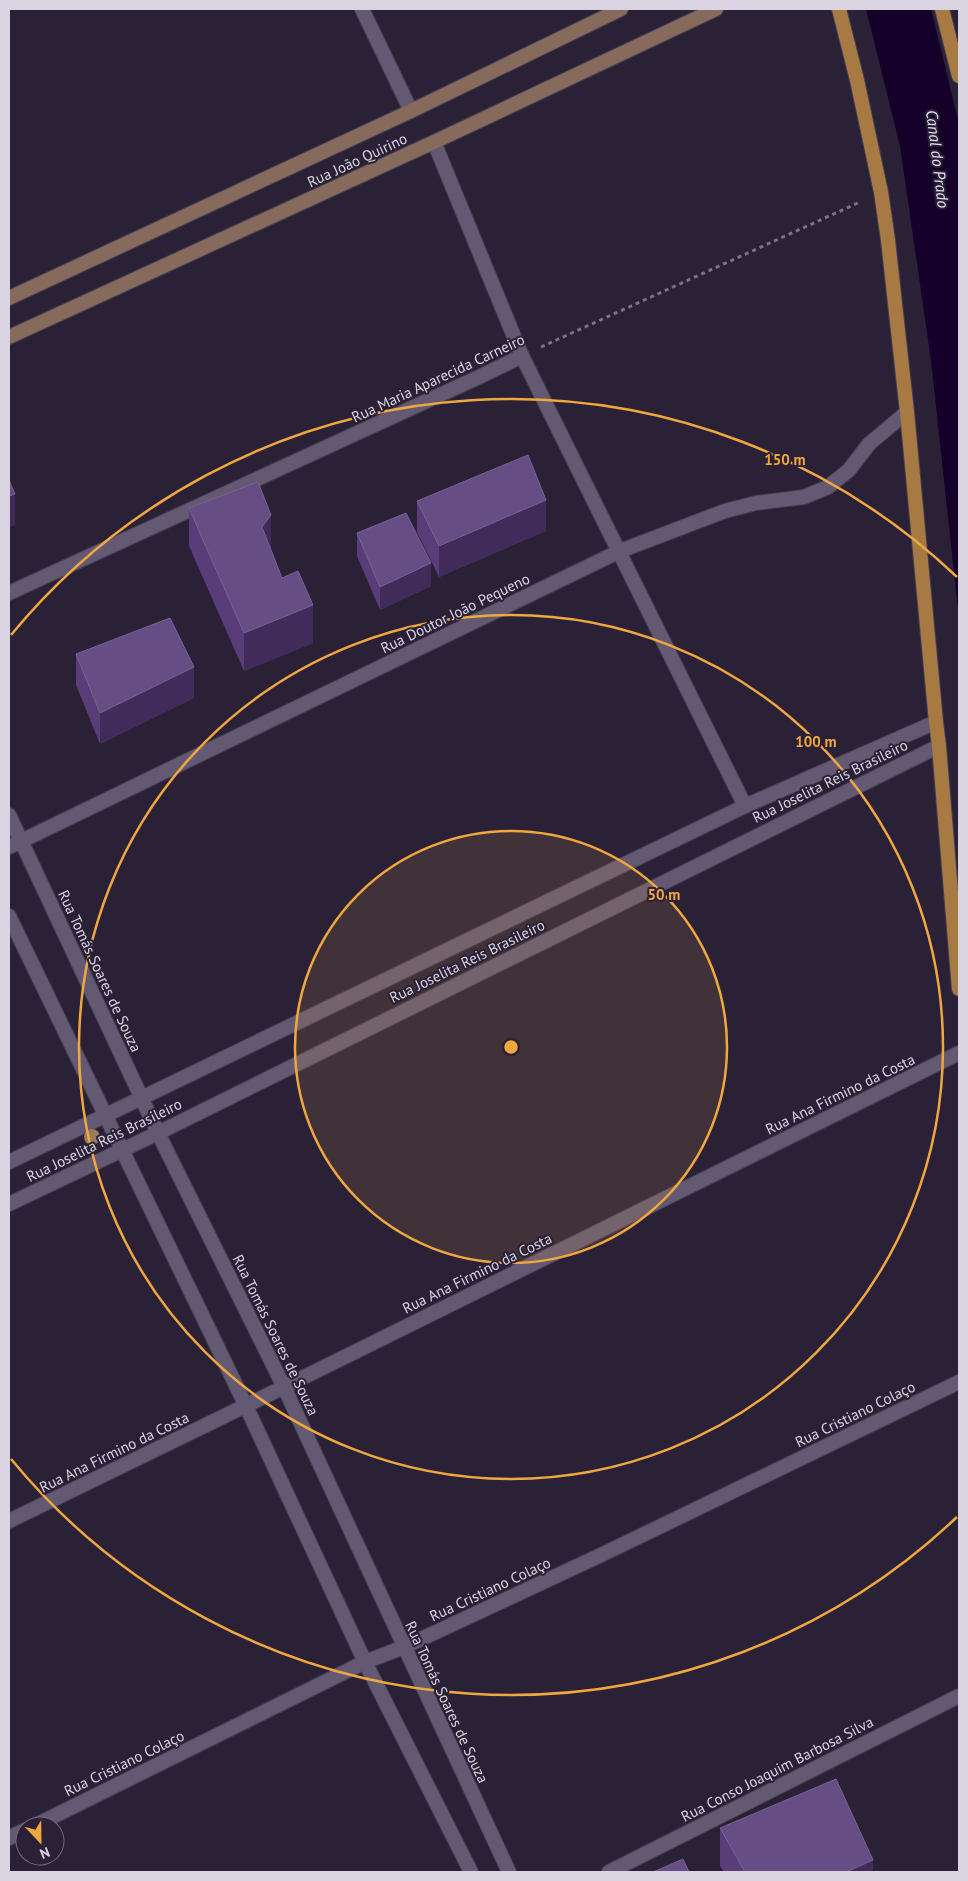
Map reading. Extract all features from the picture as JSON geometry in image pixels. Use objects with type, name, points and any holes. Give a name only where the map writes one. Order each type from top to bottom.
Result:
[{"type":"main road","name":"Rua João Quirino","points":[[9,298],[411,111],[621,9]]},
{"type":"main road","name":"Rua João Quirino","points":[[9,337],[434,142],[716,9]]},
{"type":"main road","points":[[839,9],[857,80],[881,192],[907,412],[939,746],[959,989]]},
{"type":"main road","points":[[942,9],[959,76]]},
{"type":"street","points":[[362,9],[411,111]]},
{"type":"street","points":[[434,142],[522,356],[745,806]]},
{"type":"street","name":"Rua Maria Aparecida Carneiro","points":[[9,593],[479,378],[522,356]]},
{"type":"street","name":"Rua Doutor João Pequeno","points":[[9,847],[620,551],[725,511],[756,502],[804,497],[828,487],[849,470],[869,444],[907,412]]},
{"type":"street","name":"Rua Joselita Reis Brasileiro","points":[[9,1162],[745,806],[936,722]]},
{"type":"street","name":"Rua Joselita Reis Brasileiro","points":[[9,1204],[158,1133],[939,746]]},
{"type":"street","name":"Rua Tomás Soares de Souza","points":[[9,815],[158,1133],[284,1387],[509,1872]]},
{"type":"street","points":[[9,916],[246,1406],[365,1662],[472,1872]]},
{"type":"street","name":"Rua Ana Firmino da Costa","points":[[9,1522],[959,1053]]},
{"type":"street","name":"Rua Cristiano Colaço","points":[[54,1816],[365,1662],[404,1647],[601,1555],[959,1382]]},
{"type":"street","name":"Rua Conso Joaquim Barbosa Silva","points":[[609,1872],[959,1696]]},
{"type":"path","name":"Rua Maria Aparecida Carneiro","points":[[522,356],[881,192]]},
{"type":"water","name":"Canal do Prado","points":[[866,9],[931,9],[959,124],[959,619],[931,360],[900,146]]},
{"type":"building","points":[[528,455],[546,500],[439,546],[417,501]]},
{"type":"building","points":[[9,480],[15,494],[9,496]]},
{"type":"building","points":[[258,482],[271,515],[262,527],[282,578],[298,571],[313,605],[244,633],[189,508]]},
{"type":"building","points":[[406,513],[431,563],[380,587],[357,533]]},
{"type":"building","points":[[170,618],[194,667],[100,713],[76,654]]},
{"type":"building","points":[[836,1779],[873,1860],[846,1872],[745,1872],[720,1828]]},
{"type":"building","points":[[683,1859],[689,1872],[653,1872]]}]
